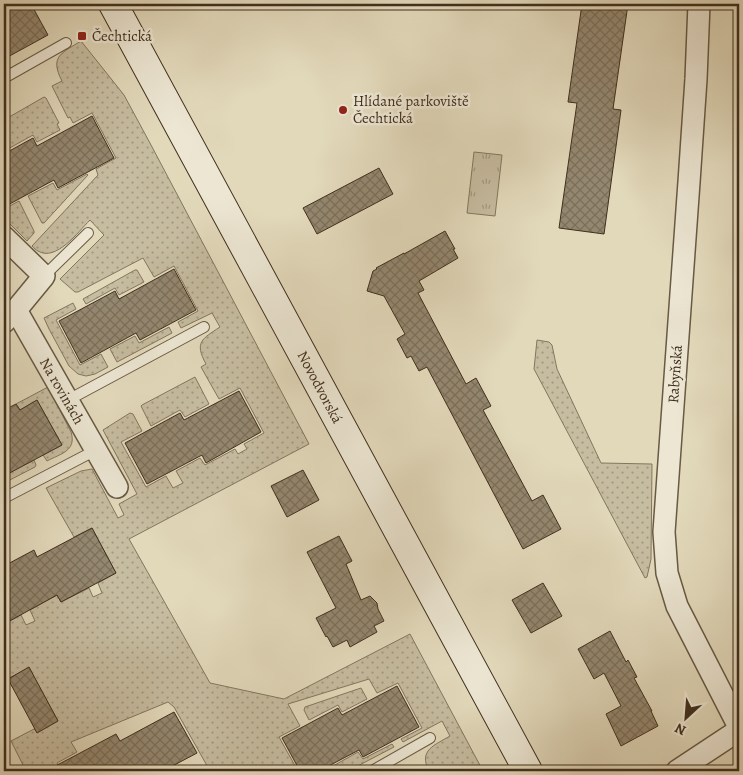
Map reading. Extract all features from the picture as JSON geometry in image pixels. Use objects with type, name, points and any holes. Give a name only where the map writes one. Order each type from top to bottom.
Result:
[{"type":"main road","name":"Novodvorská","points":[[113,4],[528,771]]},
{"type":"street","name":"Rabyňská","points":[[699,4],[696,79],[669,458],[665,540],[667,573],[677,606],[739,729]]},
{"type":"street","points":[[4,237],[44,276],[10,316]]},
{"type":"street","name":"Na rovinách","points":[[10,316],[68,400],[117,487]]},
{"type":"street","points":[[677,771],[739,729]]},
{"type":"lane","points":[[4,78],[66,43]]},
{"type":"lane","points":[[44,276],[88,233]]},
{"type":"lane","points":[[68,400],[204,327]]},
{"type":"lane","points":[[4,498],[96,450]]},
{"type":"lane","points":[[372,771],[430,738]]},
{"type":"green space","points":[[81,41],[124,95],[309,444],[129,539],[210,683],[284,699],[410,634],[483,771],[429,771],[426,764],[427,753],[434,745],[450,736],[442,721],[403,742],[401,739],[422,728],[398,683],[377,693],[369,679],[288,704],[300,726],[279,737],[298,771],[210,771],[174,707],[168,702],[71,742],[77,752],[57,763],[61,771],[26,771],[11,741],[34,729],[37,732],[58,721],[29,668],[8,679],[9,682],[4,684],[4,624],[21,615],[26,625],[35,621],[30,610],[57,595],[61,602],[89,588],[93,597],[102,593],[98,583],[116,573],[92,528],[74,537],[46,488],[81,471],[92,469],[118,518],[124,515],[119,504],[137,494],[103,430],[130,413],[133,414],[142,431],[121,442],[146,487],[166,476],[173,488],[183,483],[176,471],[200,458],[205,465],[235,449],[238,454],[247,449],[244,444],[264,433],[240,388],[219,399],[201,367],[206,364],[202,357],[200,346],[204,338],[220,327],[212,313],[181,328],[178,322],[198,311],[174,266],[154,277],[143,258],[75,292],[60,279],[104,235],[90,220],[73,238],[59,249],[45,253],[37,251],[32,246],[98,175],[96,169],[116,158],[92,113],[73,123],[70,117],[68,118],[52,86],[62,81],[57,66],[60,56],[63,52]]},
{"type":"green space","points":[[44,97],[59,123],[57,124],[60,130],[37,142],[33,135],[6,150],[4,145],[4,120]]},
{"type":"green space","points":[[474,152],[502,155],[495,216],[467,213]]},
{"type":"green space","points":[[87,174],[42,223],[28,196],[53,183],[57,190]]},
{"type":"green space","points":[[19,201],[34,231],[27,241],[4,218],[4,209]]},
{"type":"green space","points":[[137,270],[144,282],[119,295],[115,288],[86,304],[83,299]]},
{"type":"green space","points":[[73,303],[76,309],[56,320],[80,365],[101,354],[108,367],[95,374],[86,376],[78,374],[69,366],[44,318]]},
{"type":"green space","points":[[169,327],[172,333],[117,362],[110,349],[135,336],[139,343]]},
{"type":"green space","points":[[537,340],[549,342],[552,345],[557,369],[601,463],[652,464],[651,559],[647,577],[645,578],[534,369]]},
{"type":"green space","points":[[195,377],[209,404],[185,417],[180,410],[151,426],[141,406]]},
{"type":"green space","points":[[48,387],[71,432],[72,444],[62,454],[47,461],[43,455],[62,445],[37,400],[20,410],[16,404]]},
{"type":"green space","points":[[34,460],[35,467],[4,483],[4,471],[6,474]]},
{"type":"green space","points":[[361,688],[367,699],[342,712],[338,705],[309,720],[304,710],[305,707]]},
{"type":"green space","points":[[392,744],[394,747],[348,771],[336,771],[333,766],[358,752],[363,759]]},
{"type":"building","points":[[4,4],[31,4],[48,35],[4,59]]},
{"type":"building","points":[[582,4],[628,4],[613,109],[621,110],[604,234],[559,228],[577,103],[568,102]]},
{"type":"building","points":[[92,116],[114,158],[58,188],[54,180],[4,207],[4,154],[33,138],[37,146]]},
{"type":"building","points":[[379,168],[393,194],[317,234],[303,208]]},
{"type":"building","points":[[445,231],[458,258],[419,281],[424,290],[418,293],[466,384],[476,378],[491,406],[483,410],[532,501],[543,495],[561,529],[523,549],[427,367],[419,371],[411,356],[407,358],[397,339],[405,334],[384,296],[367,291],[373,271],[376,268]]},
{"type":"building","points":[[174,269],[196,310],[140,340],[136,333],[81,363],[59,321],[115,291],[119,299]]},
{"type":"building","points":[[239,391],[261,432],[206,463],[202,455],[147,484],[125,443],[180,413],[184,420]]},
{"type":"building","points":[[37,400],[62,445],[4,476],[4,410],[16,404],[20,410]]},
{"type":"building","points":[[303,470],[319,500],[287,517],[271,486]]},
{"type":"building","points":[[92,528],[116,573],[61,602],[57,595],[4,624],[4,566],[34,550],[37,557]]},
{"type":"building","points":[[339,536],[352,561],[346,564],[361,600],[370,596],[377,603],[384,621],[374,626],[377,632],[350,647],[347,640],[333,647],[316,618],[336,608],[307,552]]},
{"type":"building","points":[[543,583],[562,616],[531,633],[512,600]]},
{"type":"building","points":[[610,631],[626,662],[628,660],[637,677],[634,678],[658,726],[621,746],[606,714],[621,706],[604,673],[594,679],[578,649]]},
{"type":"building","points":[[29,667],[58,721],[37,733],[8,679]]},
{"type":"building","points":[[397,686],[419,727],[363,757],[359,750],[319,771],[300,771],[282,738],[338,708],[342,715]]},
{"type":"building","points":[[174,712],[197,753],[163,771],[46,771],[116,734],[120,741]]},
{"type":"place","name":"Čechtická","points":[[82,36]]},
{"type":"place","name":"Hlídané parkoviště Čechtická","points":[[343,110]]}]
